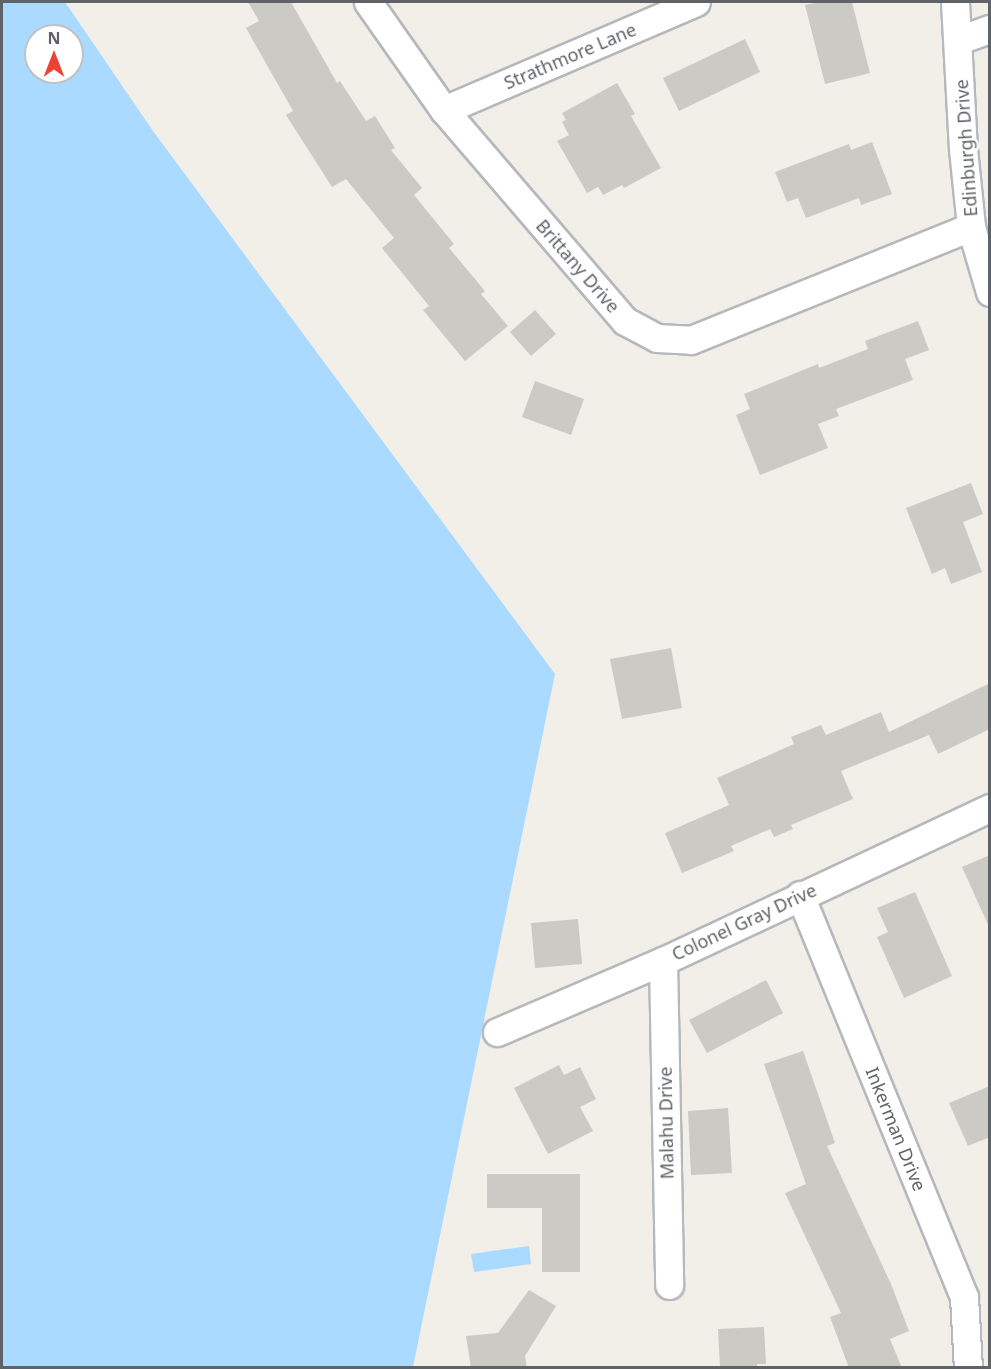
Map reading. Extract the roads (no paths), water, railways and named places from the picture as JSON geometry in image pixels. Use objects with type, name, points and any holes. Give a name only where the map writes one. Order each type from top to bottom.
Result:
[{"type":"street","name":"Brittany Drive","points":[[368,2],[444,110],[625,321],[657,338],[691,340],[971,227]]},
{"type":"street","name":"Strathmore Lane","points":[[444,110],[696,2]]},
{"type":"street","name":"Edinburgh Drive","points":[[955,2],[959,40],[963,149],[971,227],[990,292]]},
{"type":"street","points":[[959,40],[990,29]]},
{"type":"street","name":"Colonel Gray Drive","points":[[497,1032],[663,961],[990,808]]},
{"type":"street","name":"Inkerman Drive","points":[[800,895],[964,1297],[968,1368]]},
{"type":"street","name":"Malahu Drive","points":[[663,961],[669,1285]]},
{"type":"water","points":[[2,2],[65,2],[80,24],[24,24],[24,84],[84,84],[84,30],[153,131],[555,674],[413,1367],[2,1367]]},
{"type":"water","points":[[529,1246],[531,1264],[474,1272],[471,1254]]}]
